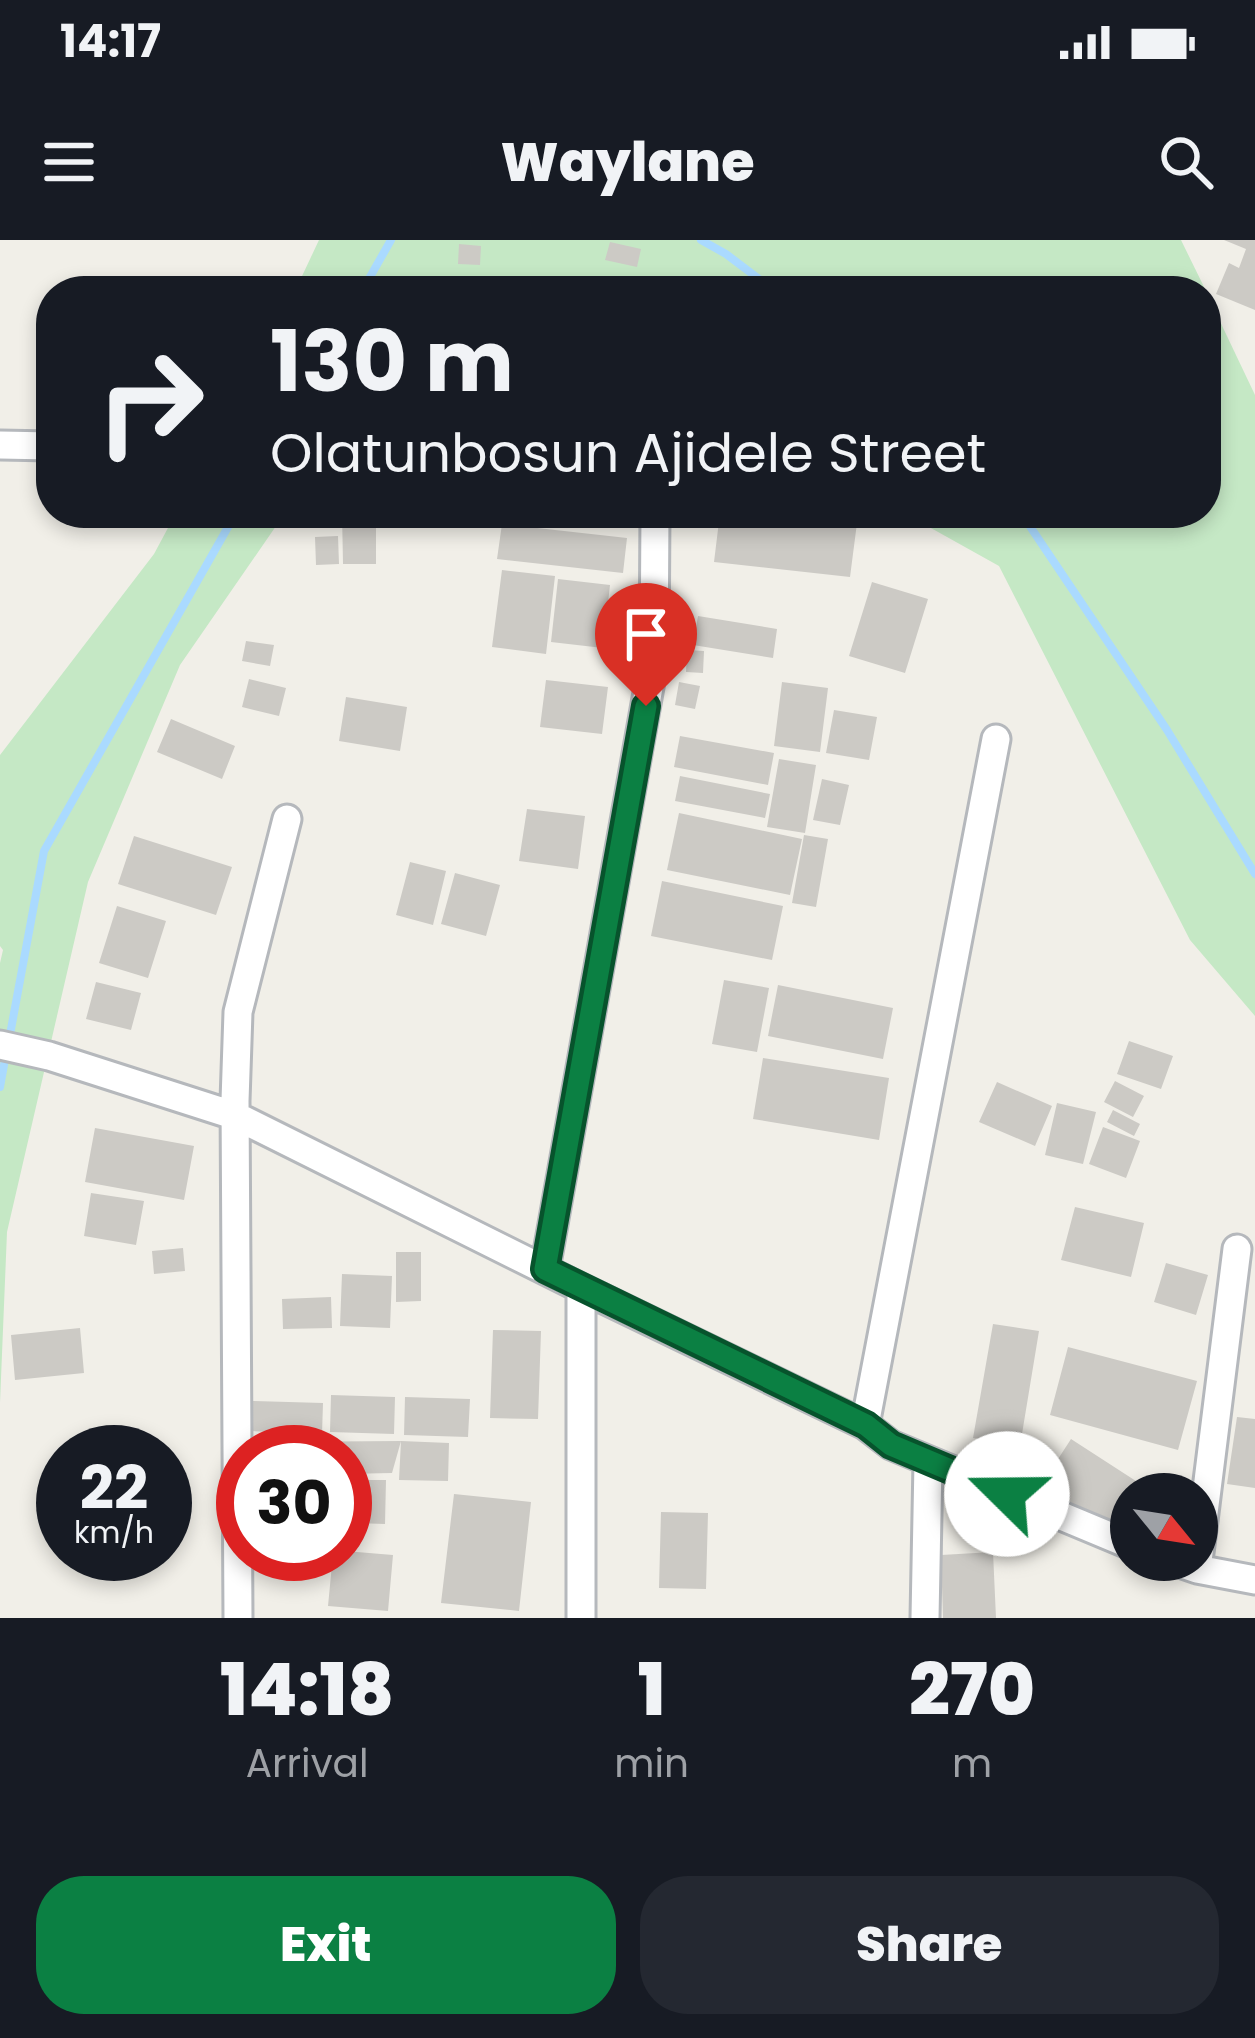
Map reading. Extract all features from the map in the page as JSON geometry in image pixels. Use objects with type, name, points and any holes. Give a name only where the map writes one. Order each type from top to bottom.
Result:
[{"type":"street","points":[[0,445],[36,446]]},
{"type":"street","points":[[545,1269],[654,659],[655,528]]},
{"type":"street","points":[[866,1425],[996,739]]},
{"type":"street","points":[[238,1618],[238,1012],[287,819]]},
{"type":"street","points":[[0,1045],[236,1116],[866,1425],[891,1445],[1110,1536]]},
{"type":"street","points":[[1199,1473],[1237,1250]]},
{"type":"street","points":[[581,1288],[581,1618]]},
{"type":"street","points":[[925,1618],[928,1462]]},
{"type":"street","points":[[1218,1572],[1255,1580]]},
{"type":"green space","points":[[319,240],[1181,240],[1199,276],[302,276]]},
{"type":"green space","points":[[1221,324],[1255,395],[1255,1016],[1190,940],[999,566],[931,528],[1221,528]]},
{"type":"green space","points":[[168,528],[275,528],[180,665],[88,882],[7,1232],[0,1403],[0,755],[154,554]]},
{"type":"building","points":[[1224,240],[1255,240],[1255,310],[1221,296],[1229,263],[1239,268],[1246,249]]},
{"type":"building","points":[[610,242],[641,249],[637,267],[605,260]]},
{"type":"building","points":[[459,244],[481,246],[480,265],[458,264]]},
{"type":"building","points":[[342,528],[376,528],[376,564],[343,564]]},
{"type":"building","points":[[501,528],[627,538],[623,573],[497,559]]},
{"type":"building","points":[[718,528],[856,528],[850,577],[714,562]]},
{"type":"building","points":[[338,536],[339,564],[316,565],[315,537]]},
{"type":"building","points":[[502,570],[555,576],[546,654],[492,647]]},
{"type":"building","points":[[558,579],[610,585],[603,648],[551,642]]},
{"type":"building","points":[[872,582],[928,599],[905,673],[849,656]]},
{"type":"building","points":[[698,616],[777,629],[773,658],[693,645]]},
{"type":"building","points":[[246,641],[274,645],[270,666],[242,661]]},
{"type":"building","points":[[687,650],[704,651],[703,673],[686,672]]},
{"type":"building","points":[[249,679],[286,688],[279,716],[242,707]]},
{"type":"building","points":[[546,680],[608,687],[602,734],[540,727]]},
{"type":"building","points":[[679,682],[700,686],[695,709],[675,705]]},
{"type":"building","points":[[782,682],[828,688],[820,752],[774,746]]},
{"type":"building","points":[[346,697],[407,707],[400,751],[339,741]]},
{"type":"building","points":[[834,710],[877,717],[869,760],[826,753]]},
{"type":"building","points":[[171,719],[235,746],[222,779],[157,752]]},
{"type":"building","points":[[680,736],[774,753],[768,785],[674,767]]},
{"type":"building","points":[[779,759],[816,765],[805,833],[767,827]]},
{"type":"building","points":[[680,776],[770,794],[765,818],[675,801]]},
{"type":"building","points":[[822,779],[849,785],[840,825],[813,820]]},
{"type":"building","points":[[527,809],[585,816],[578,869],[519,861]]},
{"type":"building","points":[[679,813],[802,839],[790,895],[667,870]]},
{"type":"building","points":[[804,835],[828,839],[816,907],[792,903]]},
{"type":"building","points":[[134,836],[232,867],[216,915],[118,884]]},
{"type":"building","points":[[410,862],[446,871],[433,925],[396,915]]},
{"type":"building","points":[[455,873],[500,885],[486,936],[441,924]]},
{"type":"building","points":[[662,881],[783,906],[772,960],[651,936]]},
{"type":"building","points":[[117,906],[166,921],[148,978],[99,963]]},
{"type":"building","points":[[724,980],[769,988],[757,1052],[712,1044]]},
{"type":"building","points":[[96,982],[141,993],[131,1030],[86,1019]]},
{"type":"building","points":[[778,985],[893,1008],[883,1059],[768,1036]]},
{"type":"building","points":[[1129,1041],[1173,1056],[1161,1089],[1117,1074]]},
{"type":"building","points":[[763,1058],[889,1078],[879,1140],[753,1119]]},
{"type":"building","points":[[1115,1081],[1144,1096],[1133,1117],[1104,1102]]},
{"type":"building","points":[[997,1082],[1052,1106],[1035,1146],[979,1122]]},
{"type":"building","points":[[1057,1103],[1096,1112],[1083,1164],[1045,1155]]},
{"type":"building","points":[[1113,1110],[1140,1124],[1134,1136],[1107,1122]]},
{"type":"building","points":[[1103,1127],[1140,1141],[1126,1178],[1089,1164]]},
{"type":"building","points":[[95,1128],[194,1146],[184,1200],[85,1182]]},
{"type":"building","points":[[91,1193],[144,1201],[136,1245],[84,1236]]},
{"type":"building","points":[[1075,1207],[1144,1223],[1131,1277],[1061,1260]]},
{"type":"building","points":[[183,1248],[185,1271],[154,1274],[152,1251]]},
{"type":"building","points":[[396,1252],[421,1252],[421,1301],[396,1302]]},
{"type":"building","points":[[1166,1263],[1208,1275],[1196,1315],[1154,1302]]},
{"type":"building","points":[[342,1274],[392,1276],[390,1328],[340,1326]]},
{"type":"building","points":[[331,1297],[332,1328],[283,1329],[282,1299]]},
{"type":"building","points":[[993,1324],[1039,1331],[1020,1446],[973,1438]]},
{"type":"building","points":[[80,1328],[84,1373],[15,1380],[11,1335]]},
{"type":"building","points":[[493,1330],[541,1331],[538,1419],[490,1418]]},
{"type":"building","points":[[1068,1347],[1197,1381],[1178,1450],[1050,1415]]},
{"type":"building","points":[[331,1395],[395,1397],[394,1434],[372,1433],[372,1425],[330,1425]]},
{"type":"building","points":[[405,1397],[470,1399],[468,1437],[404,1435]]},
{"type":"building","points":[[253,1401],[323,1403],[322,1425],[251,1425]]},
{"type":"building","points":[[1237,1417],[1255,1419],[1255,1488],[1227,1484]]},
{"type":"building","points":[[1071,1439],[1124,1473],[1110,1473],[1110,1533],[1040,1487]]},
{"type":"building","points":[[372,1441],[401,1441],[392,1473],[372,1473]]},
{"type":"building","points":[[401,1441],[449,1443],[448,1481],[399,1480]]},
{"type":"building","points":[[372,1480],[386,1480],[385,1524],[372,1524]]},
{"type":"building","points":[[454,1494],[531,1502],[519,1611],[441,1603]]},
{"type":"building","points":[[661,1512],[708,1513],[706,1589],[659,1588]]},
{"type":"building","points":[[993,1552],[996,1618],[943,1618],[941,1555]]},
{"type":"building","points":[[372,1553],[393,1555],[388,1611],[328,1606],[330,1581],[372,1581]]},
{"type":"waterway","points":[[371,276],[391,240]]},
{"type":"waterway","points":[[701,240],[755,276]]},
{"type":"waterway","points":[[9,1040],[44,851],[227,528]]},
{"type":"waterway","points":[[1031,528],[1167,730],[1255,874]]},
{"type":"waterway","points":[[0,1087],[6,1054]]},
{"type":"route","points":[[646,706],[545,1269],[866,1425],[891,1445],[1007,1494]]}]
